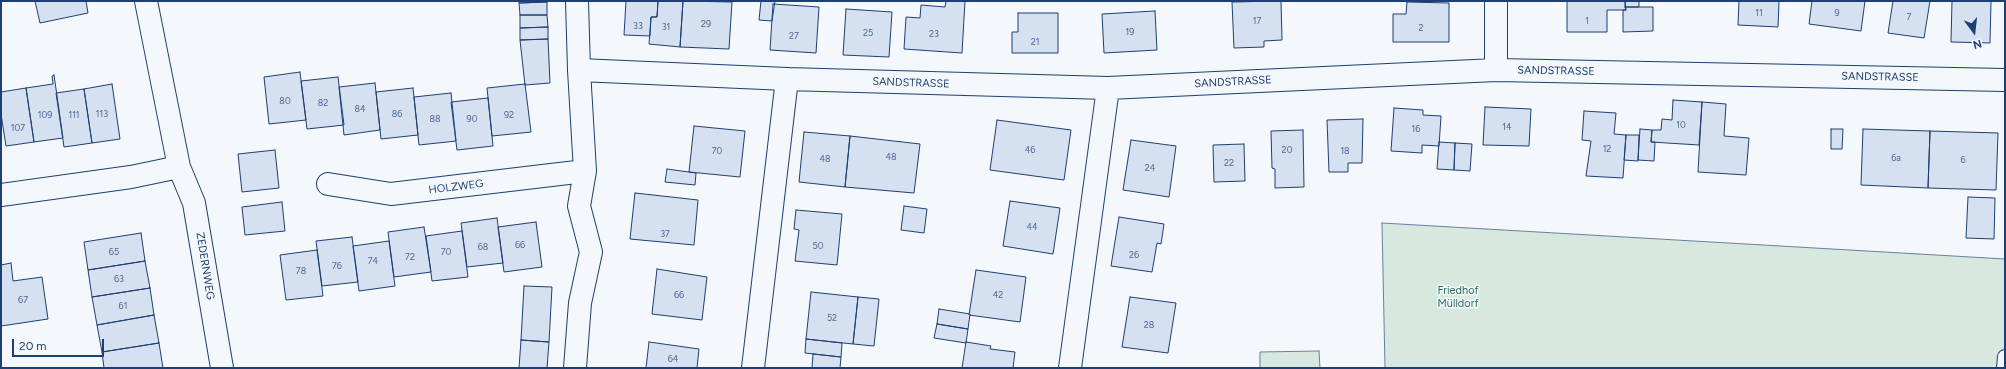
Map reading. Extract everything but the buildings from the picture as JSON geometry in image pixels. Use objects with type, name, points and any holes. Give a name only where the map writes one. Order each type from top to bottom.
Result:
[{"type":"street","name":"ZEDERNWEG","points":[[146,1],[179,167],[194,203],[222,368]]},
{"type":"street","points":[[575,368],[580,303],[591,252],[579,206],[585,171],[579,70],[577,1]]},
{"type":"street","points":[[1496,1],[1496,70]]},
{"type":"street","name":"SANDSTRASSE","points":[[579,70],[787,79],[1108,88],[1496,70],[2005,80]]},
{"type":"street","points":[[753,368],[787,79]]},
{"type":"street","points":[[1070,368],[1108,88]]},
{"type":"street","points":[[1,195],[131,177],[179,167]]},
{"type":"street","name":"HOLZWEG","points":[[328,184],[391,194],[585,171]]},
{"type":"lane","points":[[2004,368],[2005,357]]},
{"type":"green space","name":"Friedhof Mülldorf","points":[[1382,223],[2005,259],[2005,368],[1385,368]]},
{"type":"green space","points":[[1319,351],[1320,368],[1260,368],[1260,352]]}]
